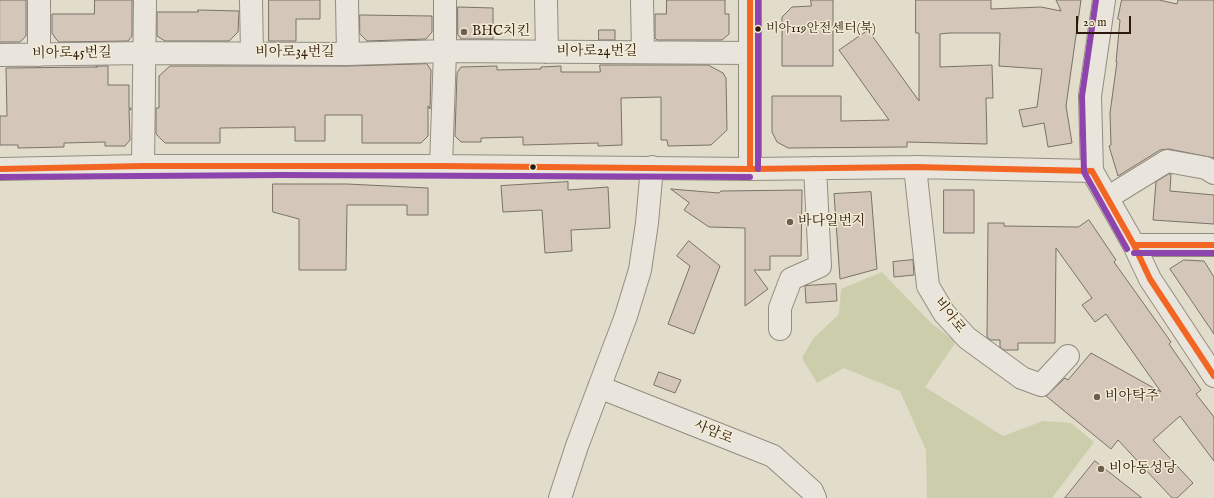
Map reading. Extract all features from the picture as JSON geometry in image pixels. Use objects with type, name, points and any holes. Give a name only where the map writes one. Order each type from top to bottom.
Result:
[{"type":"street","points":[[39,0],[39,55]]},
{"type":"street","points":[[143,166],[145,0]]},
{"type":"street","points":[[251,0],[252,53]]},
{"type":"street","points":[[347,0],[348,54]]},
{"type":"street","points":[[441,166],[445,51],[444,0]]},
{"type":"street","points":[[546,0],[547,52]]},
{"type":"street","points":[[642,0],[643,52]]},
{"type":"street","points":[[750,0],[750,169]]},
{"type":"street","points":[[1104,0],[1090,96],[1092,171],[1134,245],[1150,279],[1214,376]]},
{"type":"street","name":"비아로34번길","points":[[145,53],[348,54],[445,51]]},
{"type":"street","name":"비아로24번길","points":[[445,51],[750,52]]},
{"type":"street","name":"비아로45번길","points":[[0,55],[145,53]]},
{"type":"street","points":[[1107,198],[1167,161],[1206,168],[1214,173]]},
{"type":"street","points":[[0,169],[143,166],[441,166],[750,169],[915,167],[1092,171]]},
{"type":"street","points":[[560,498],[576,446],[626,316],[640,270],[647,223],[652,167]]},
{"type":"street","name":"비아로","points":[[915,167],[928,286],[944,313],[967,338],[1022,378],[1041,385],[1068,356]]},
{"type":"street","points":[[780,329],[780,308],[791,280],[820,266],[815,168]]},
{"type":"street","points":[[1134,245],[1214,245]]},
{"type":"street","name":"사암로","points":[[598,387],[773,456],[812,491],[815,498]]},
{"type":"green space","points":[[882,272],[931,323],[956,342],[925,387],[1003,436],[1043,421],[1071,423],[1094,442],[1052,498],[927,498],[926,450],[900,391],[844,368],[817,383],[802,358],[813,339],[839,314],[841,289]]},
{"type":"building","points":[[0,0],[26,0],[26,36],[20,42],[0,42]]},
{"type":"building","points":[[95,0],[132,0],[132,36],[128,41],[59,42],[52,33],[52,14],[94,14]]},
{"type":"building","points":[[269,0],[320,0],[320,19],[296,19],[296,41],[269,41]]},
{"type":"building","points":[[667,0],[725,0],[725,14],[729,14],[729,34],[722,40],[657,40],[655,38],[655,14],[666,14]]},
{"type":"building","points":[[811,0],[833,0],[833,66],[782,66],[782,17],[792,7],[811,6]]},
{"type":"building","points":[[916,0],[991,0],[991,9],[1041,7],[1061,11],[1056,0],[1081,0],[1066,106],[1072,143],[1048,147],[1044,123],[1023,127],[1019,110],[1037,107],[1042,69],[999,66],[1000,33],[940,34],[940,67],[992,65],[993,98],[986,98],[987,144],[907,142],[907,147],[788,148],[777,142],[772,132],[772,96],[841,96],[841,121],[889,120],[839,50],[868,30],[919,101],[919,33],[916,33]]},
{"type":"building","points":[[1122,0],[1159,0],[1177,4],[1178,0],[1214,0],[1214,158],[1169,149],[1160,150],[1118,176],[1109,146],[1111,145],[1110,113],[1117,62],[1120,20],[1118,19]]},
{"type":"building","points":[[458,7],[493,8],[493,39],[461,39],[458,35]]},
{"type":"building","points":[[198,10],[239,11],[238,32],[229,41],[165,41],[157,36],[157,12],[198,12]]},
{"type":"building","points":[[360,15],[432,16],[432,32],[426,39],[367,41],[360,34]]},
{"type":"building","points":[[599,30],[615,30],[615,40],[599,40]]},
{"type":"building","points":[[427,64],[431,70],[430,109],[428,106],[428,136],[421,143],[362,143],[362,115],[325,115],[325,141],[295,141],[295,127],[220,128],[220,143],[165,143],[156,134],[156,108],[159,108],[159,76],[170,66],[348,66]]},
{"type":"building","points":[[600,65],[708,65],[723,73],[726,78],[727,130],[711,145],[668,146],[667,140],[661,140],[661,97],[621,98],[622,145],[598,146],[598,143],[523,145],[523,137],[481,138],[481,142],[461,142],[455,136],[457,73],[461,67],[497,66],[497,70],[541,69],[541,67],[561,66],[561,72],[600,72]]},
{"type":"building","points":[[96,66],[108,66],[108,85],[129,85],[129,108],[131,108],[131,110],[129,109],[130,140],[125,146],[105,146],[105,142],[64,143],[64,147],[18,148],[18,145],[0,145],[0,116],[7,116],[6,68],[97,67]]},
{"type":"building","points":[[1171,174],[1170,191],[1214,195],[1214,224],[1153,220],[1156,182]]},
{"type":"building","points":[[568,182],[568,190],[608,187],[610,228],[571,230],[572,251],[545,253],[542,210],[503,212],[501,186]]},
{"type":"building","points":[[273,184],[347,184],[428,188],[428,215],[407,215],[407,205],[347,205],[346,270],[299,270],[299,219],[273,212]]},
{"type":"building","points":[[671,189],[719,193],[721,191],[802,190],[801,256],[770,256],[770,270],[754,270],[768,289],[745,306],[745,228],[709,227],[684,210],[689,203]]},
{"type":"building","points":[[944,190],[974,190],[974,233],[944,233]]},
{"type":"building","points":[[871,192],[877,269],[840,279],[834,194]]},
{"type":"building","points":[[1089,220],[1116,260],[1114,262],[1171,342],[1169,344],[1201,390],[1196,394],[1214,417],[1214,461],[1180,416],[1153,440],[1193,483],[1177,498],[1172,498],[1118,440],[1111,449],[1046,396],[1065,378],[1068,380],[1091,353],[1161,392],[1106,314],[1095,322],[1082,305],[1092,298],[1056,248],[1055,343],[1018,343],[1018,350],[1004,350],[1000,347],[1000,340],[991,340],[987,337],[988,223],[1004,223],[1004,226],[1078,227]]},
{"type":"building","points":[[689,241],[720,266],[694,334],[668,324],[690,266],[677,256]]},
{"type":"building","points":[[913,260],[914,275],[894,277],[893,262]]},
{"type":"building","points":[[1184,260],[1204,261],[1214,277],[1214,334],[1170,269]]},
{"type":"building","points":[[836,284],[837,301],[806,303],[805,286]]},
{"type":"building","points":[[659,372],[681,380],[675,393],[654,385]]},
{"type":"building","points":[[1095,461],[1142,498],[1065,498]]},
{"type":"transit line","points":[[750,0],[750,169]]},
{"type":"transit line","points":[[758,0],[758,169]]},
{"type":"transit line","points":[[1096,0],[1082,96],[1084,172],[1127,249]]},
{"type":"transit line","points":[[0,169],[143,166],[441,166],[750,169],[915,167],[1092,171]]},
{"type":"transit line","points":[[1092,171],[1134,245],[1150,279],[1214,376]]},
{"type":"transit line","points":[[0,177],[281,175],[750,177]]},
{"type":"transit line","points":[[1134,245],[1214,245]]},
{"type":"transit line","points":[[1134,253],[1214,253]]},
{"type":"place","name":"비아119안전센터(북)","points":[[758,29]]},
{"type":"place","name":"BHC치킨","points":[[464,32]]},
{"type":"place","name":"바다일번지","points":[[790,222]]},
{"type":"place","name":"비아탁주","points":[[1097,397]]},
{"type":"place","name":"비아동성당","points":[[1101,469]]}]
